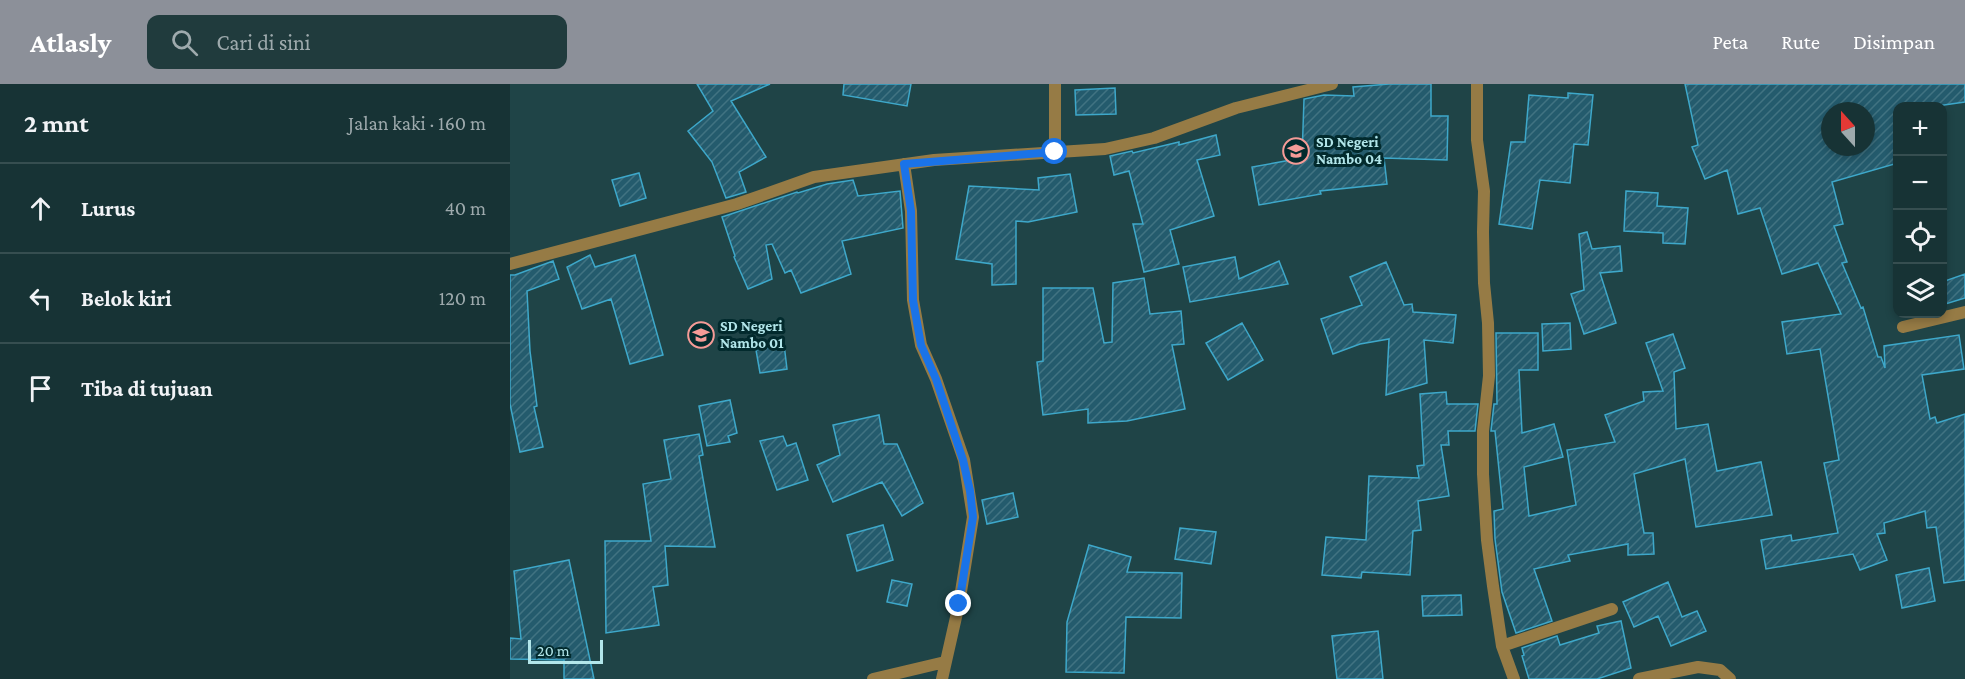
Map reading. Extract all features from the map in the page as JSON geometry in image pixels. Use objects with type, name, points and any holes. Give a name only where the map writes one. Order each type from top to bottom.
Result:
[{"type":"street","points":[[1055,84],[1055,152]]},
{"type":"street","points":[[510,264],[736,204],[814,177],[904,164],[1105,149],[1154,138],[1236,108],[1332,84]]},
{"type":"street","points":[[1477,84],[1477,140],[1484,191],[1482,232],[1489,366],[1483,431],[1487,540],[1502,646],[1514,679]]},
{"type":"street","points":[[904,164],[911,211],[913,300],[921,345],[936,379],[963,460],[973,517],[959,604],[942,679]]},
{"type":"street","points":[[1903,327],[1965,312]]},
{"type":"street","points":[[1502,646],[1612,609]]},
{"type":"street","points":[[873,679],[945,662]]},
{"type":"street","points":[[1639,679],[1698,667],[1720,670],[1730,679]]},
{"type":"building","points":[[697,84],[770,84],[731,101],[766,157],[739,172],[746,192],[726,198],[712,162],[688,131],[713,111]]},
{"type":"building","points":[[844,84],[911,84],[907,106],[843,95]]},
{"type":"building","points":[[1431,84],[1431,116],[1448,116],[1447,160],[1384,158],[1387,184],[1320,191],[1321,194],[1259,205],[1252,167],[1302,158],[1304,99],[1324,95],[1354,96],[1353,87]]},
{"type":"building","points":[[1685,84],[1965,84],[1965,102],[1947,105],[1947,102],[1893,102],[1893,164],[1832,182],[1843,224],[1834,226],[1847,262],[1842,263],[1861,308],[1863,307],[1878,357],[1881,357],[1885,368],[1884,346],[1959,335],[1964,369],[1922,375],[1930,419],[1935,417],[1937,423],[1965,414],[1965,580],[1944,583],[1936,527],[1927,528],[1925,511],[1884,523],[1885,533],[1877,534],[1887,560],[1860,570],[1853,554],[1766,569],[1761,540],[1791,535],[1792,541],[1838,533],[1824,463],[1839,460],[1820,349],[1787,354],[1782,322],[1841,314],[1818,263],[1782,274],[1760,208],[1738,214],[1727,170],[1705,179],[1692,147],[1698,145]]},
{"type":"building","points":[[1115,88],[1116,114],[1076,115],[1075,90]]},
{"type":"building","points":[[1568,93],[1593,95],[1588,145],[1574,144],[1570,183],[1540,180],[1532,229],[1499,224],[1511,142],[1525,142],[1529,95],[1568,98]]},
{"type":"building","points":[[1216,135],[1220,155],[1197,160],[1214,216],[1170,230],[1179,264],[1144,272],[1133,224],[1143,224],[1129,171],[1114,175],[1110,156],[1179,142],[1179,145]]},
{"type":"building","points":[[639,173],[646,198],[620,206],[612,180]]},
{"type":"building","points":[[1070,174],[1077,212],[1028,222],[1016,221],[1016,284],[992,285],[992,264],[956,259],[969,186],[1039,190],[1038,178]]},
{"type":"building","points":[[853,180],[858,196],[900,191],[903,228],[842,241],[851,274],[801,293],[791,270],[785,273],[772,244],[766,245],[772,279],[748,289],[734,257],[722,217],[797,192]]},
{"type":"building","points":[[1626,191],[1658,193],[1657,206],[1688,208],[1685,244],[1663,243],[1663,233],[1624,231]]},
{"type":"building","points":[[1587,232],[1592,249],[1620,246],[1622,271],[1600,273],[1616,323],[1584,334],[1571,294],[1584,290],[1579,234]]},
{"type":"building","points":[[590,255],[595,267],[635,255],[663,355],[630,364],[611,299],[582,309],[567,267]]},
{"type":"building","points":[[1235,257],[1239,279],[1279,261],[1288,284],[1190,302],[1183,267]]},
{"type":"building","points":[[553,261],[559,279],[527,291],[530,351],[537,406],[534,407],[543,447],[520,452],[510,404],[510,275]]},
{"type":"building","points":[[1386,262],[1404,305],[1412,304],[1413,312],[1456,315],[1453,343],[1424,340],[1427,383],[1386,395],[1389,339],[1360,344],[1333,354],[1321,319],[1362,305],[1350,277]]},
{"type":"building","points":[[1965,274],[1965,298],[1947,303],[1947,280]]},
{"type":"building","points":[[1144,278],[1150,314],[1181,311],[1184,344],[1172,345],[1185,409],[1127,421],[1088,423],[1088,409],[1043,415],[1037,362],[1043,361],[1043,288],[1093,288],[1104,343],[1112,342],[1113,283]]},
{"type":"building","points":[[1242,323],[1263,360],[1228,380],[1206,343]]},
{"type":"building","points":[[1570,323],[1571,349],[1543,351],[1542,324]]},
{"type":"building","points":[[1496,333],[1538,333],[1538,370],[1519,370],[1522,433],[1554,424],[1563,457],[1524,467],[1529,516],[1576,505],[1567,450],[1615,442],[1605,415],[1644,401],[1643,392],[1663,391],[1646,343],[1673,334],[1685,368],[1674,372],[1676,429],[1708,424],[1717,471],[1761,462],[1772,515],[1696,527],[1685,459],[1634,474],[1644,533],[1653,533],[1654,554],[1628,555],[1628,544],[1568,555],[1570,561],[1534,569],[1552,621],[1516,633],[1502,592],[1495,539],[1494,511],[1503,509],[1495,431],[1491,431],[1494,404],[1497,404]]},
{"type":"building","points":[[784,344],[787,369],[760,373],[756,350]]},
{"type":"building","points":[[1446,392],[1447,404],[1478,404],[1475,431],[1448,431],[1449,445],[1441,445],[1449,496],[1418,501],[1421,530],[1413,531],[1410,575],[1362,572],[1361,578],[1322,575],[1326,537],[1366,540],[1369,476],[1419,478],[1417,466],[1424,465],[1420,394]]},
{"type":"building","points":[[730,400],[737,433],[728,436],[730,442],[707,446],[699,406]]},
{"type":"building","points":[[879,415],[884,444],[897,444],[923,503],[902,516],[882,482],[833,502],[817,465],[840,455],[833,425]]},
{"type":"building","points":[[699,434],[703,455],[699,456],[715,547],[665,546],[668,585],[653,587],[659,625],[606,633],[605,541],[651,541],[643,484],[671,479],[664,440]]},
{"type":"building","points":[[783,436],[787,446],[796,443],[808,480],[777,490],[760,441]]},
{"type":"building","points":[[1013,493],[1018,517],[987,524],[982,500]]},
{"type":"building","points":[[883,525],[893,560],[857,571],[847,535]]},
{"type":"building","points":[[1180,528],[1216,532],[1211,564],[1175,559]]},
{"type":"building","points":[[1089,545],[1131,557],[1127,572],[1182,573],[1181,618],[1126,617],[1124,673],[1066,672],[1067,622]]},
{"type":"building","points":[[569,560],[594,679],[564,679],[564,660],[510,659],[510,638],[521,639],[514,571]]},
{"type":"building","points":[[1929,568],[1935,601],[1902,608],[1896,575]]},
{"type":"building","points":[[892,580],[912,584],[907,606],[887,602]]},
{"type":"building","points":[[1668,582],[1682,617],[1697,611],[1706,631],[1671,646],[1658,616],[1634,627],[1623,602]]},
{"type":"building","points":[[1461,595],[1462,615],[1423,616],[1422,596]]},
{"type":"building","points":[[1621,621],[1631,668],[1597,679],[1529,679],[1522,648],[1557,636],[1560,645],[1599,633],[1597,626]]},
{"type":"building","points":[[1378,631],[1383,679],[1337,679],[1332,636]]},
{"type":"place","name":"SD Negeri Nambo 04","points":[[1296,151]]},
{"type":"place","name":"SD Negeri Nambo 01","points":[[701,335]]},
{"type":"route","points":[[959,604],[973,517],[970,491],[963,460],[936,379],[921,345],[913,300],[911,211],[904,164],[1055,152]]}]
